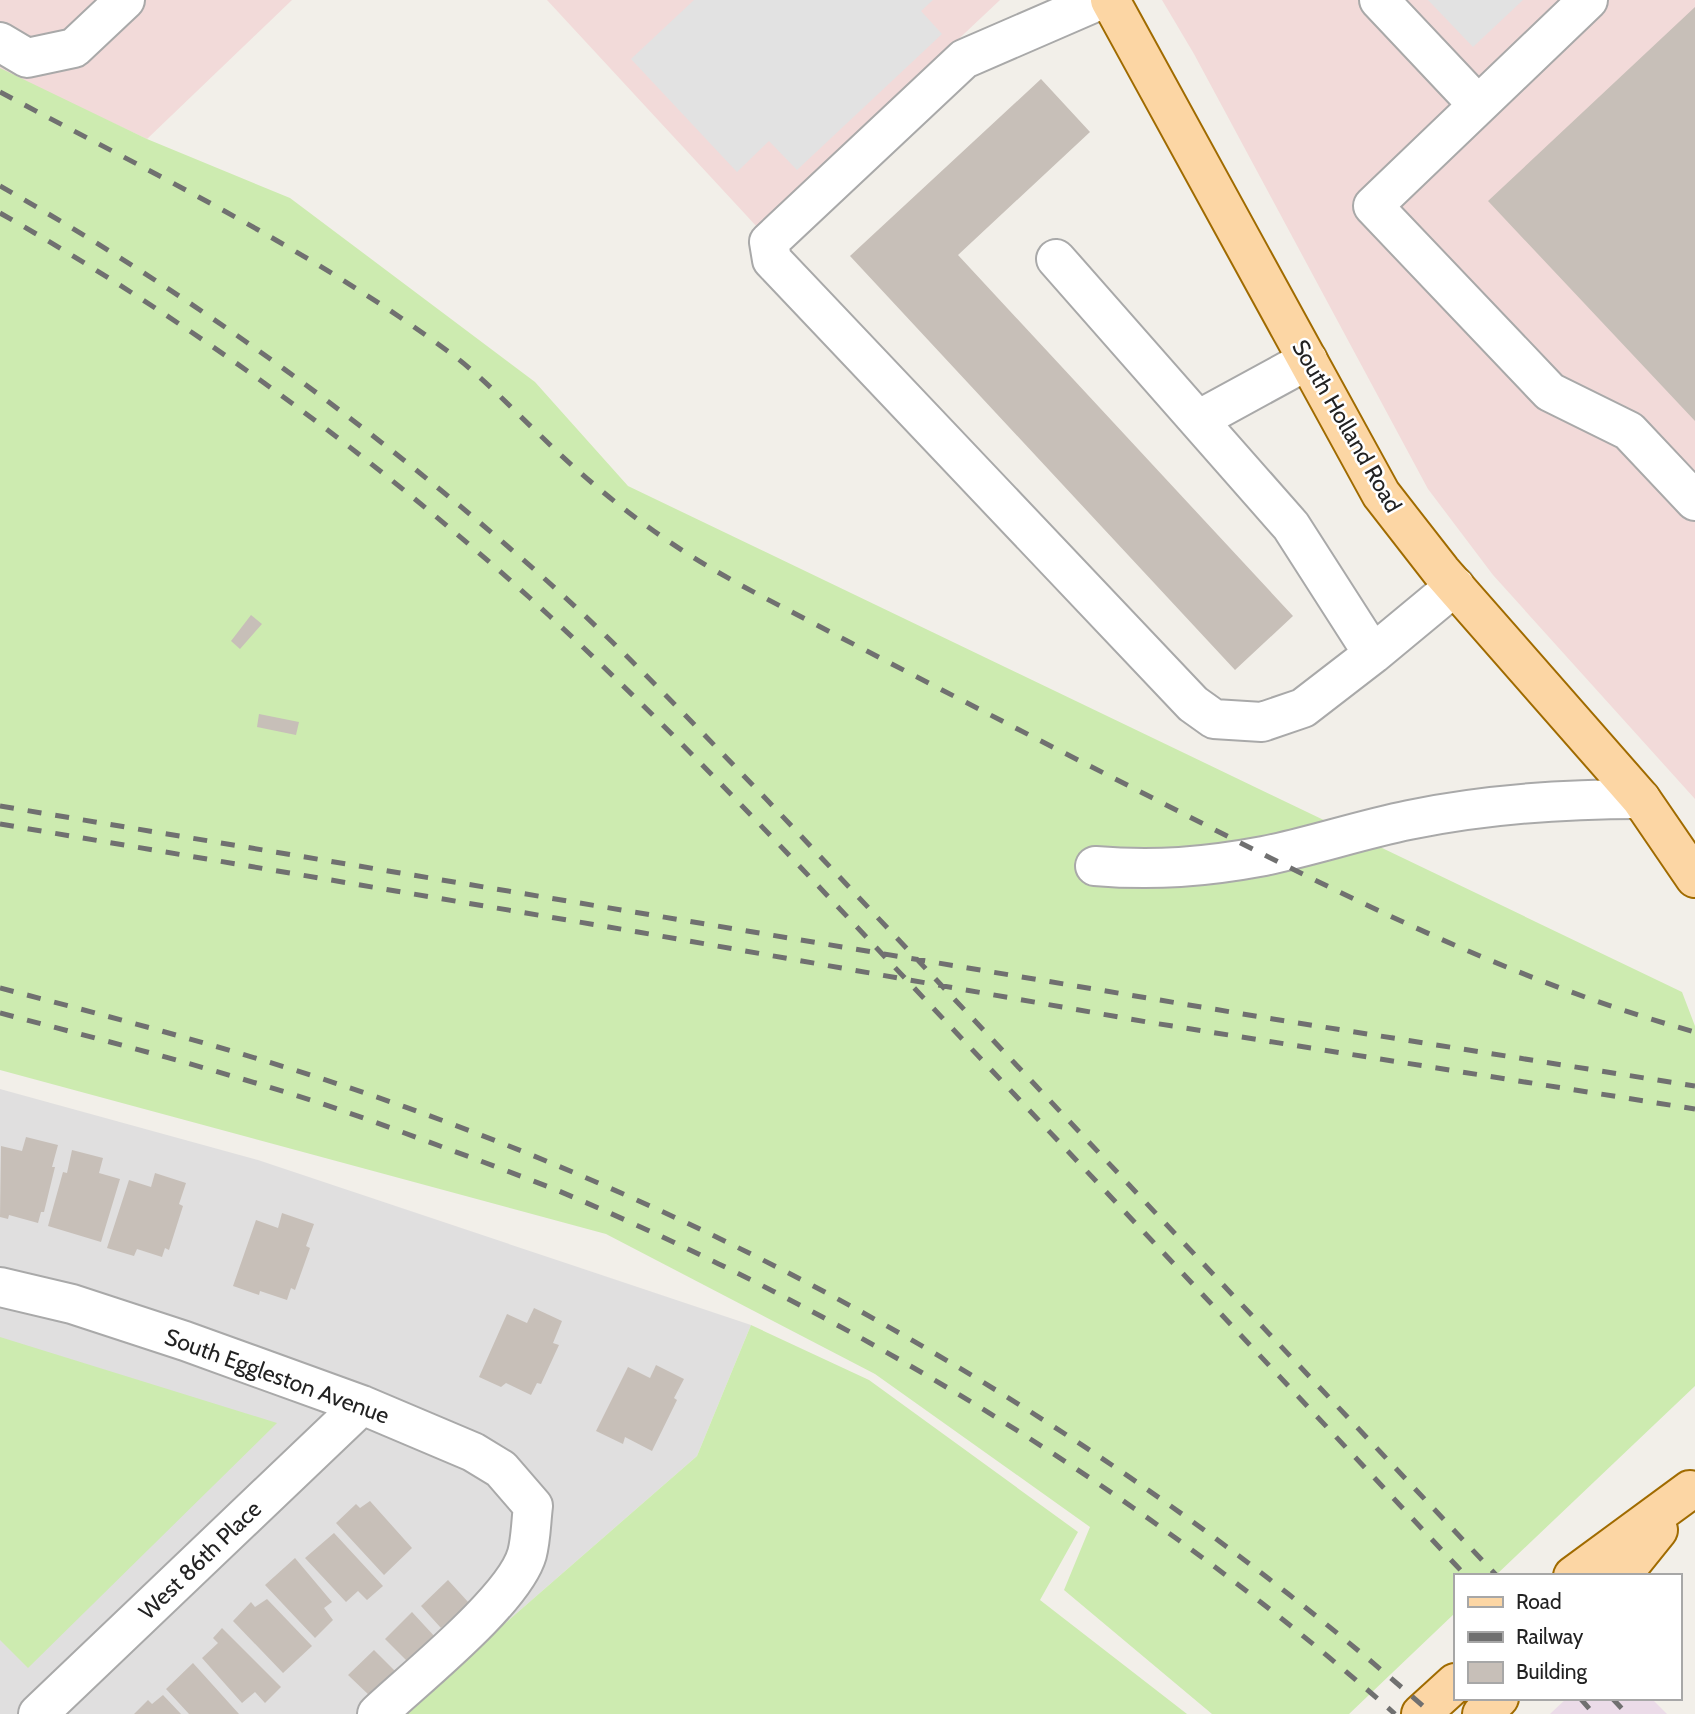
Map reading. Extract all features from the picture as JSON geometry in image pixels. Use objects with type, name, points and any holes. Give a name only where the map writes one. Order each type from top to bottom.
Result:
[{"type":"main road","name":"South Holland Road","points":[[1110,0],[1381,494],[1455,586],[1642,799],[1695,878]]},
{"type":"main road","points":[[1576,1574],[1693,1488]]},
{"type":"main road","points":[[1623,1574],[1693,1488]]},
{"type":"main road","points":[[1421,1714],[1454,1684]]},
{"type":"main road","points":[[1482,1714],[1497,1700]]},
{"type":"street","points":[[0,42],[27,58],[74,48],[125,0]]},
{"type":"street","points":[[1100,0],[964,59],[769,242],[772,260],[1193,704],[1214,719],[1262,722],[1303,708],[1455,586]]},
{"type":"street","points":[[1379,0],[1478,105]]},
{"type":"street","points":[[1588,0],[1373,206],[1550,392],[1629,432],[1695,501]]},
{"type":"street","points":[[1056,259],[1291,526],[1373,654]]},
{"type":"street","points":[[1198,420],[1308,360]]},
{"type":"street","points":[[1095,866],[1145,870],[1204,866],[1266,855],[1409,820],[1495,806],[1584,799],[1642,799]]},
{"type":"street","name":"South Eggleston Avenue","points":[[0,1287],[72,1304],[362,1405],[473,1452],[501,1469],[533,1506],[526,1556],[514,1579],[491,1609],[377,1714]]},
{"type":"street","name":"West 86th Place","points":[[38,1714],[362,1405]]},
{"type":"shaded area","points":[[0,0],[292,0],[147,139],[0,70]]},
{"type":"shaded area","points":[[547,0],[1000,0],[758,228]]},
{"type":"shaded area","points":[[694,0],[933,0],[921,11],[942,34],[797,170],[769,141],[737,172],[631,59]]},
{"type":"shaded area","points":[[1162,0],[1695,0],[1695,799],[1493,575],[1428,489],[1194,54]]},
{"type":"shaded area","points":[[1428,0],[1523,0],[1473,47]]},
{"type":"shaded area","points":[[0,1089],[258,1160],[751,1325],[697,1456],[401,1714],[0,1714]]},
{"type":"shaded area","points":[[1565,1700],[1653,1700],[1667,1714],[1550,1714]]},
{"type":"green space","points":[[0,68],[147,139],[290,198],[535,382],[628,486],[1682,992],[1695,1026],[1695,1386],[1497,1574],[1454,1574],[1454,1614],[1349,1714],[1212,1714],[1064,1590],[1090,1527],[875,1374],[606,1234],[0,1070]]},
{"type":"green space","points":[[751,1325],[869,1380],[1078,1532],[1040,1600],[1187,1714],[401,1714],[697,1456]]},
{"type":"green space","points":[[0,1337],[277,1423],[28,1668],[0,1640]]},
{"type":"building","points":[[1695,7],[1695,421],[1488,201]]},
{"type":"building","points":[[1041,79],[1090,132],[958,255],[1293,616],[1235,670],[850,256]]},
{"type":"building","points":[[251,615],[262,624],[240,649],[231,641]]},
{"type":"building","points":[[259,714],[299,722],[296,735],[257,727]]},
{"type":"building","points":[[26,1137],[58,1145],[44,1212],[41,1212],[38,1223],[9,1215],[8,1219],[0,1217],[1,1146],[22,1151]]},
{"type":"building","points":[[72,1150],[103,1158],[99,1173],[120,1179],[101,1242],[48,1226],[63,1172],[67,1173]]},
{"type":"building","points":[[155,1173],[186,1183],[179,1204],[183,1206],[169,1250],[165,1248],[162,1257],[137,1249],[134,1256],[107,1248],[129,1180],[151,1187]]},
{"type":"building","points":[[282,1213],[314,1224],[306,1246],[310,1248],[295,1290],[291,1288],[287,1300],[260,1291],[259,1295],[233,1286],[256,1220],[278,1228]]},
{"type":"building","points":[[534,1308],[562,1321],[553,1343],[559,1345],[541,1384],[537,1383],[531,1395],[506,1383],[501,1387],[479,1377],[507,1314],[527,1323]]},
{"type":"building","points":[[656,1365],[684,1379],[674,1398],[677,1400],[652,1451],[625,1437],[623,1444],[596,1431],[628,1367],[650,1378]]},
{"type":"building","points":[[370,1501],[412,1548],[384,1575],[336,1523],[356,1504],[360,1508]]},
{"type":"building","points":[[334,1533],[383,1586],[367,1600],[358,1591],[346,1602],[305,1558]]},
{"type":"building","points":[[295,1558],[332,1602],[324,1608],[333,1620],[315,1638],[265,1585]]},
{"type":"building","points":[[448,1580],[469,1603],[441,1628],[421,1606]]},
{"type":"building","points":[[267,1599],[312,1646],[283,1673],[233,1621],[251,1602],[255,1607]]},
{"type":"building","points":[[412,1612],[436,1638],[407,1661],[385,1639]]},
{"type":"building","points":[[222,1628],[281,1687],[265,1703],[255,1692],[242,1703],[202,1658],[218,1643],[213,1638]]},
{"type":"building","points":[[374,1650],[397,1673],[371,1697],[348,1675]]},
{"type":"building","points":[[193,1663],[239,1714],[189,1714],[166,1689]]},
{"type":"building","points":[[163,1695],[181,1714],[134,1714],[148,1700],[152,1704]]},
{"type":"railway","points":[[0,92],[229,214],[342,279],[474,372],[613,500],[669,541],[742,586],[1078,760],[1380,911],[1535,978],[1614,1007],[1695,1032]]},
{"type":"railway","points":[[0,186],[137,269],[269,358],[459,505],[585,616],[769,802],[1495,1574]]},
{"type":"railway","points":[[0,213],[140,298],[276,391],[406,491],[583,647],[786,851],[1464,1574]]},
{"type":"railway","points":[[0,806],[1273,1019],[1695,1086]]},
{"type":"railway","points":[[0,824],[638,932],[1147,1022],[1695,1109]]},
{"type":"railway","points":[[0,988],[246,1055],[391,1102],[533,1156],[673,1216],[809,1284],[942,1357],[1070,1437],[1195,1524],[1316,1616],[1432,1714]]},
{"type":"railway","points":[[0,1013],[241,1079],[377,1123],[559,1191],[783,1296],[892,1355],[1102,1486],[1203,1558],[1301,1634],[1395,1714]]},
{"type":"railway","points":[[1582,1700],[1594,1714]]},
{"type":"railway","points":[[1614,1700],[1627,1714]]}]
